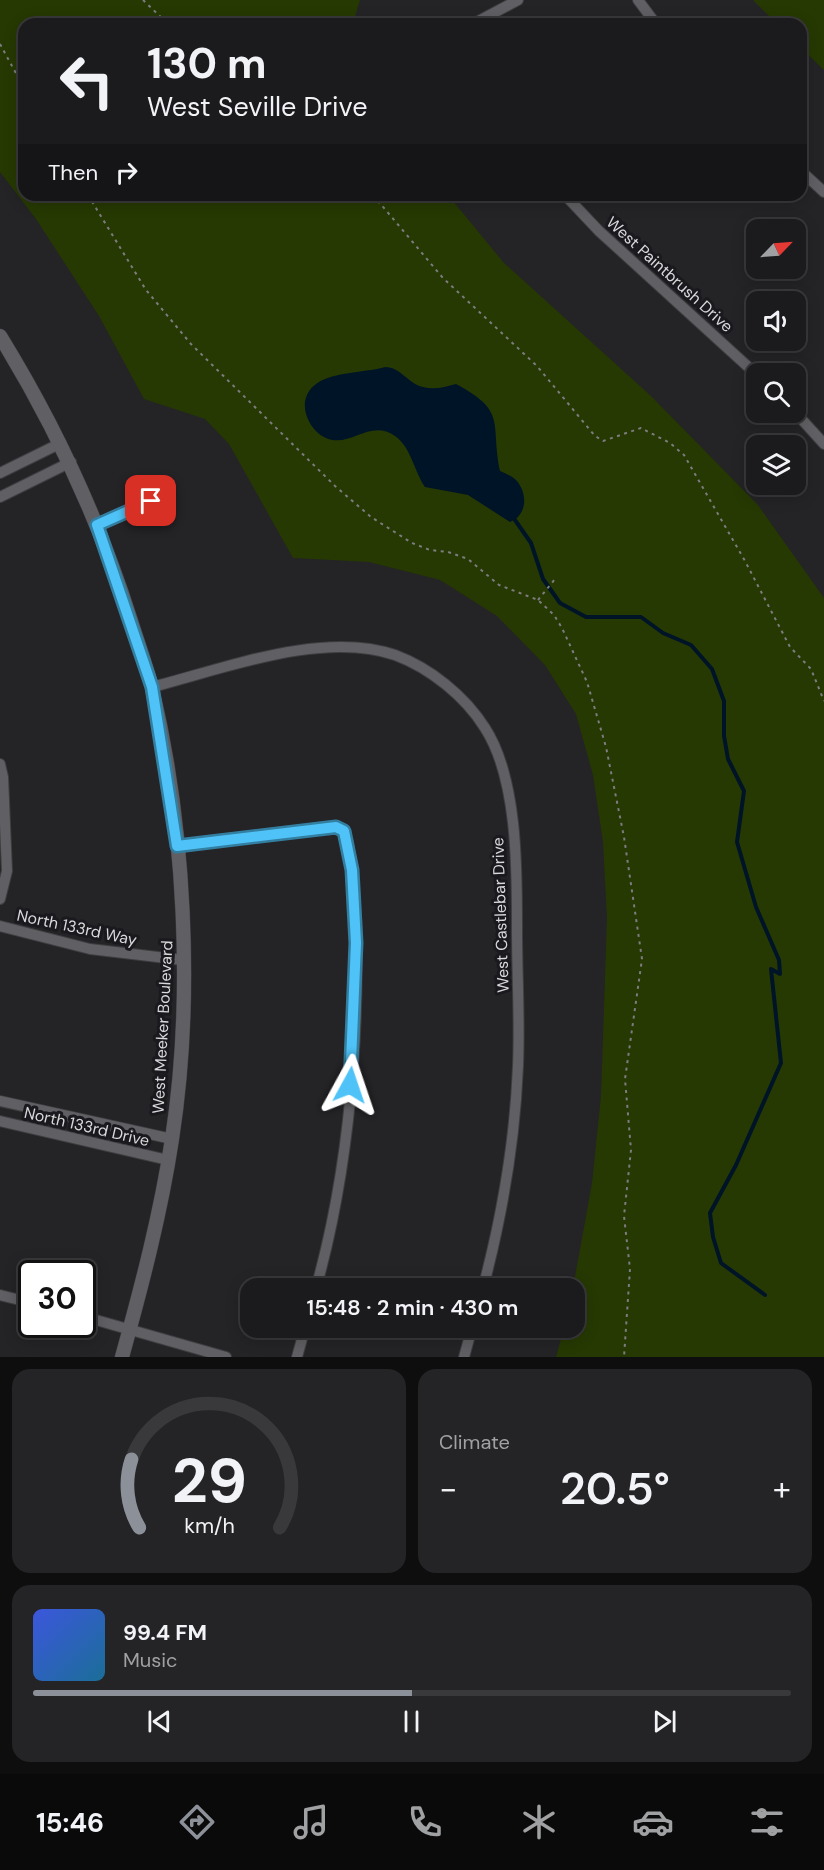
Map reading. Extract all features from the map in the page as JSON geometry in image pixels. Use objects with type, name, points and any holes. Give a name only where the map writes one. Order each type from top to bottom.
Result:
[{"type":"street","points":[[484,18],[518,0]]},
{"type":"street","points":[[638,0],[652,18]]},
{"type":"street","points":[[807,176],[824,192]]},
{"type":"street","name":"West Paintbrush Drive","points":[[571,201],[599,231],[746,365]]},
{"type":"street","name":"West Meeker Boulevard","points":[[0,336],[39,400],[71,462],[97,525],[152,687],[177,846],[183,960],[181,1048],[172,1139],[122,1357]]},
{"type":"street","points":[[805,423],[824,444]]},
{"type":"street","points":[[0,473],[61,443]]},
{"type":"street","points":[[0,497],[71,462]]},
{"type":"street","points":[[97,525],[151,501]]},
{"type":"street","name":"West Castlebar Drive","points":[[152,687],[297,650],[349,646],[395,656],[449,685],[485,728],[503,771],[516,866],[518,1066],[512,1142],[494,1246],[486,1278]]},
{"type":"street","points":[[0,764],[7,830],[7,871],[0,899]]},
{"type":"street","points":[[177,846],[336,827],[344,831],[348,842],[356,943],[352,1062],[335,1202],[318,1278]]},
{"type":"street","name":"North 133rd Way","points":[[0,926],[90,949],[183,960]]},
{"type":"street","name":"North 133rd Drive","points":[[168,1160],[0,1120],[3,1102],[172,1139]]},
{"type":"street","points":[[0,1294],[18,1299]]},
{"type":"street","points":[[96,1320],[226,1357]]},
{"type":"street","points":[[297,1357],[302,1338]]},
{"type":"street","points":[[464,1357],[469,1338]]},
{"type":"path","points":[[143,0],[162,18]]},
{"type":"path","points":[[0,44],[18,77]]},
{"type":"path","points":[[378,201],[443,279],[537,366],[595,436],[603,441],[640,428],[670,443],[684,455],[745,561],[790,647],[811,669],[824,701]]},
{"type":"path","points":[[538,600],[555,579]]},
{"type":"green space","points":[[0,0],[360,0],[355,18],[18,18],[18,196],[0,172]]},
{"type":"green space","points":[[753,0],[824,0],[824,70],[807,54],[807,18],[771,18]]},
{"type":"green space","points":[[22,201],[453,201],[504,263],[651,396],[758,505],[824,598],[824,1357],[556,1357],[561,1338],[585,1338],[585,1278],[575,1278],[592,1183],[601,1096],[607,918],[603,842],[593,775],[576,714],[545,665],[497,616],[440,580],[369,562],[293,558],[229,444],[205,419],[144,399],[99,316]]},
{"type":"water","points":[[385,367],[396,370],[413,383],[427,388],[456,384],[472,394],[490,411],[494,420],[500,471],[515,479],[523,492],[523,510],[516,519],[510,522],[468,495],[425,487],[405,446],[395,436],[385,431],[375,430],[338,440],[328,439],[315,431],[305,409],[307,396],[313,387],[335,376]]},
{"type":"waterway","points":[[515,520],[531,543],[543,579],[560,603],[586,617],[641,617],[663,633],[691,645],[712,669],[724,701],[724,736],[728,759],[744,791],[737,842],[756,907],[779,960],[780,974],[771,969],[781,1063],[736,1165],[710,1213],[713,1237],[721,1263],[765,1295]]},
{"type":"route","points":[[151,501],[97,525],[116,575],[152,687],[177,846],[336,827],[344,831],[352,870],[356,943],[350,1085]]}]
